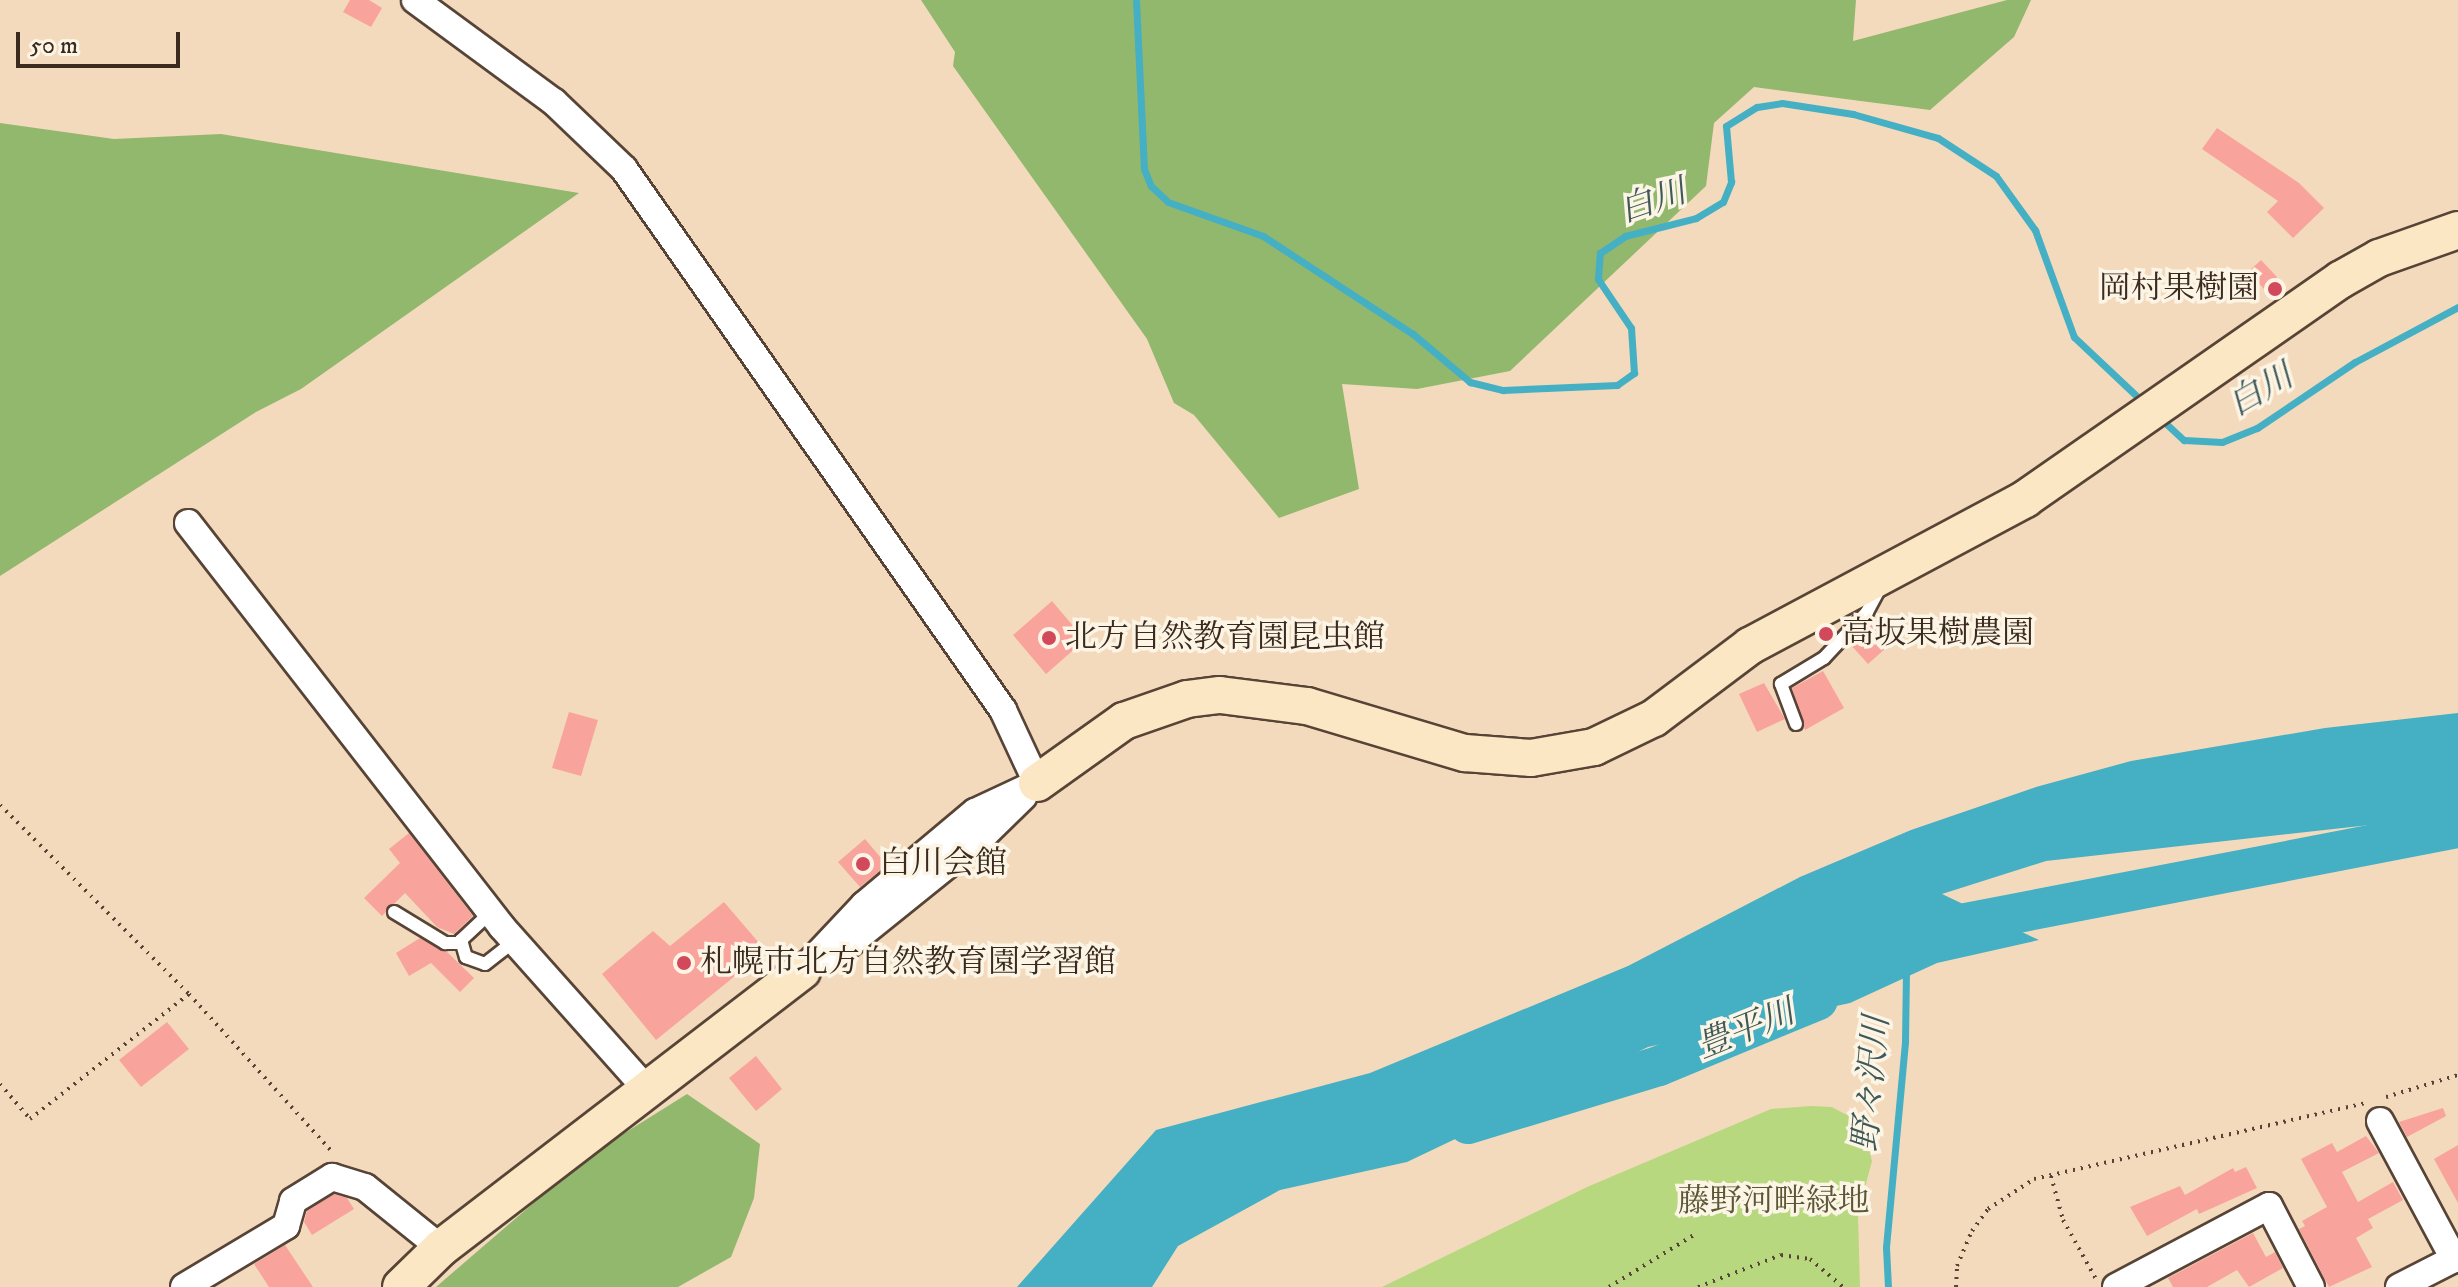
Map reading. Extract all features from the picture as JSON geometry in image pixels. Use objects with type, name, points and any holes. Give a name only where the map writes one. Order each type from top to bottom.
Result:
[{"type":"street","points":[[415,0],[554,102],[624,169],[1003,710],[1037,783]]},
{"type":"street","points":[[401,1287],[441,1248],[802,971],[864,905],[975,812],[1037,783],[1124,721],[1187,699],[1220,695],[1307,706],[1465,753],[1531,758],[1594,747],[1654,718],[1750,646],[1891,567],[2025,499],[2340,280],[2379,258],[2458,230]]},
{"type":"street","points":[[188,523],[490,913],[647,1090]]},
{"type":"street","points":[[2380,1121],[2456,1258],[2399,1287]]},
{"type":"street","points":[[184,1287],[286,1226],[293,1201],[332,1177],[365,1187],[441,1248]]},
{"type":"street","points":[[2116,1287],[2269,1206],[2311,1287]]},
{"type":"lane","points":[[1796,724],[1781,684],[1824,658],[1846,635],[1867,612],[1891,567]]},
{"type":"lane","points":[[394,912],[445,943],[460,943],[490,913]]},
{"type":"lane","points":[[460,943],[472,962],[485,964],[514,941]]},
{"type":"path","points":[[0,805],[189,994],[365,1187]]},
{"type":"path","points":[[0,1084],[30,1119],[189,994]]},
{"type":"path","points":[[1956,1287],[1957,1266],[1972,1231],[1988,1209],[2021,1186],[2051,1176],[2376,1100],[2458,1075]]},
{"type":"path","points":[[2051,1176],[2063,1220],[2103,1287]]},
{"type":"path","points":[[1609,1287],[1694,1235]]},
{"type":"path","points":[[1698,1287],[1781,1255],[1810,1259],[1843,1287]]},
{"type":"green space","points":[[921,0],[1856,0],[1853,41],[2007,0],[2031,0],[2014,37],[1930,110],[1754,87],[1714,123],[1706,186],[1510,371],[1417,389],[1342,384],[1359,489],[1279,518],[1194,415],[1174,403],[1147,339],[953,66],[955,52]]},
{"type":"green space","points":[[0,123],[114,139],[221,134],[579,193],[301,389],[256,412],[0,576]]},
{"type":"green space","points":[[687,1094],[760,1144],[754,1198],[731,1257],[678,1287],[436,1287],[588,1156]]},
{"type":"green space","name":"藤野河畔緑地","points":[[1832,1107],[1856,1120],[1868,1144],[1872,1161],[1858,1214],[1860,1287],[1382,1287],[1587,1187],[1771,1109]]},
{"type":"water","points":[[2458,713],[2458,825],[2406,821],[2046,861],[1942,894],[2039,940],[1937,963],[1850,1003],[1648,1047],[1407,1162],[1280,1190],[1178,1246],[1152,1287],[1017,1287],[1156,1130],[1370,1073],[1628,966],[1800,877],[1911,830],[2036,787],[2131,761],[2325,728]]},
{"type":"building","points":[[350,0],[369,0],[382,8],[371,27],[343,12]]},
{"type":"building","points":[[2217,128],[2299,183],[2324,208],[2293,238],[2267,212],[2278,201],[2202,149]]},
{"type":"building","points":[[2261,260],[2277,277],[2264,289],[2248,272]]},
{"type":"building","name":"北方自然教育園昆虫館","points":[[1052,601],[1085,640],[1046,674],[1013,635]]},
{"type":"building","points":[[1877,620],[1895,640],[1868,664],[1850,644]]},
{"type":"building","points":[[1823,671],[1844,708],[1805,730],[1792,688]]},
{"type":"building","points":[[1764,683],[1785,719],[1757,732],[1739,694]]},
{"type":"building","points":[[569,712],[598,720],[581,776],[552,768]]},
{"type":"building","points":[[409,833],[473,916],[454,934],[437,927],[405,893],[382,916],[364,898],[400,863],[389,849]]},
{"type":"building","name":"白川会館","points":[[865,839],[887,865],[860,887],[838,862]]},
{"type":"building","name":"札幌市北方自然教育園学習館","points":[[724,902],[766,951],[656,1040],[602,974],[653,931],[670,946]]},
{"type":"building","points":[[420,938],[447,952],[474,978],[460,992],[431,963],[409,976],[396,953]]},
{"type":"building","points":[[167,1022],[189,1049],[141,1087],[119,1060]]},
{"type":"building","points":[[756,1056],[782,1089],[756,1111],[729,1078]]},
{"type":"building","points":[[2443,1108],[2446,1116],[2407,1137],[2399,1122]]},
{"type":"building","points":[[2366,1136],[2379,1153],[2342,1172],[2358,1202],[2393,1182],[2403,1200],[2368,1219],[2373,1228],[2356,1238],[2372,1267],[2329,1287],[2299,1229],[2305,1226],[2302,1221],[2327,1207],[2301,1159],[2332,1143],[2337,1152]]},
{"type":"building","points":[[2458,1145],[2458,1203],[2434,1159]]},
{"type":"building","points":[[2246,1167],[2257,1188],[2199,1214],[2197,1209],[2147,1236],[2130,1207],[2180,1186],[2185,1195],[2233,1168],[2235,1172]]},
{"type":"building","points":[[334,1194],[347,1198],[354,1209],[312,1235],[304,1222],[307,1211]]},
{"type":"building","points":[[2253,1233],[2266,1257],[2275,1252],[2283,1268],[2249,1287],[2237,1270],[2207,1287],[2173,1287],[2168,1278]]},
{"type":"building","points":[[285,1245],[313,1287],[269,1287],[254,1264]]},
{"type":"waterway","name":"白川","points":[[1136,0],[1144,169],[1151,186],[1168,202],[1263,236],[1413,334],[1470,382],[1503,390],[1617,385],[1634,373],[1631,328],[1598,279],[1600,253],[1625,236],[1696,218],[1723,202],[1731,182],[1726,126],[1757,107],[1782,103],[1853,114],[1938,138],[1996,176],[2035,230],[2074,337],[2144,403]]},
{"type":"waterway","name":"白川","points":[[2159,417],[2184,440],[2222,442],[2257,428],[2355,362],[2458,307]]},
{"type":"waterway","name":"豊平川","points":[[1940,928],[2458,828]]},
{"type":"waterway","name":"野々沢川","points":[[1888,1287],[1886,1247],[1905,1042],[1906,970]]},
{"type":"waterway","name":"豊平川","points":[[1468,1124],[1659,1066],[1818,1000]]},
{"type":"place","name":"岡村果樹園","points":[[2275,289]]},
{"type":"place","name":"高坂果樹農園","points":[[1826,634]]},
{"type":"place","name":"北方自然教育園昆虫館","points":[[1049,638]]},
{"type":"place","name":"白川会館","points":[[863,864]]},
{"type":"place","name":"札幌市北方自然教育園学習館","points":[[684,963]]}]
